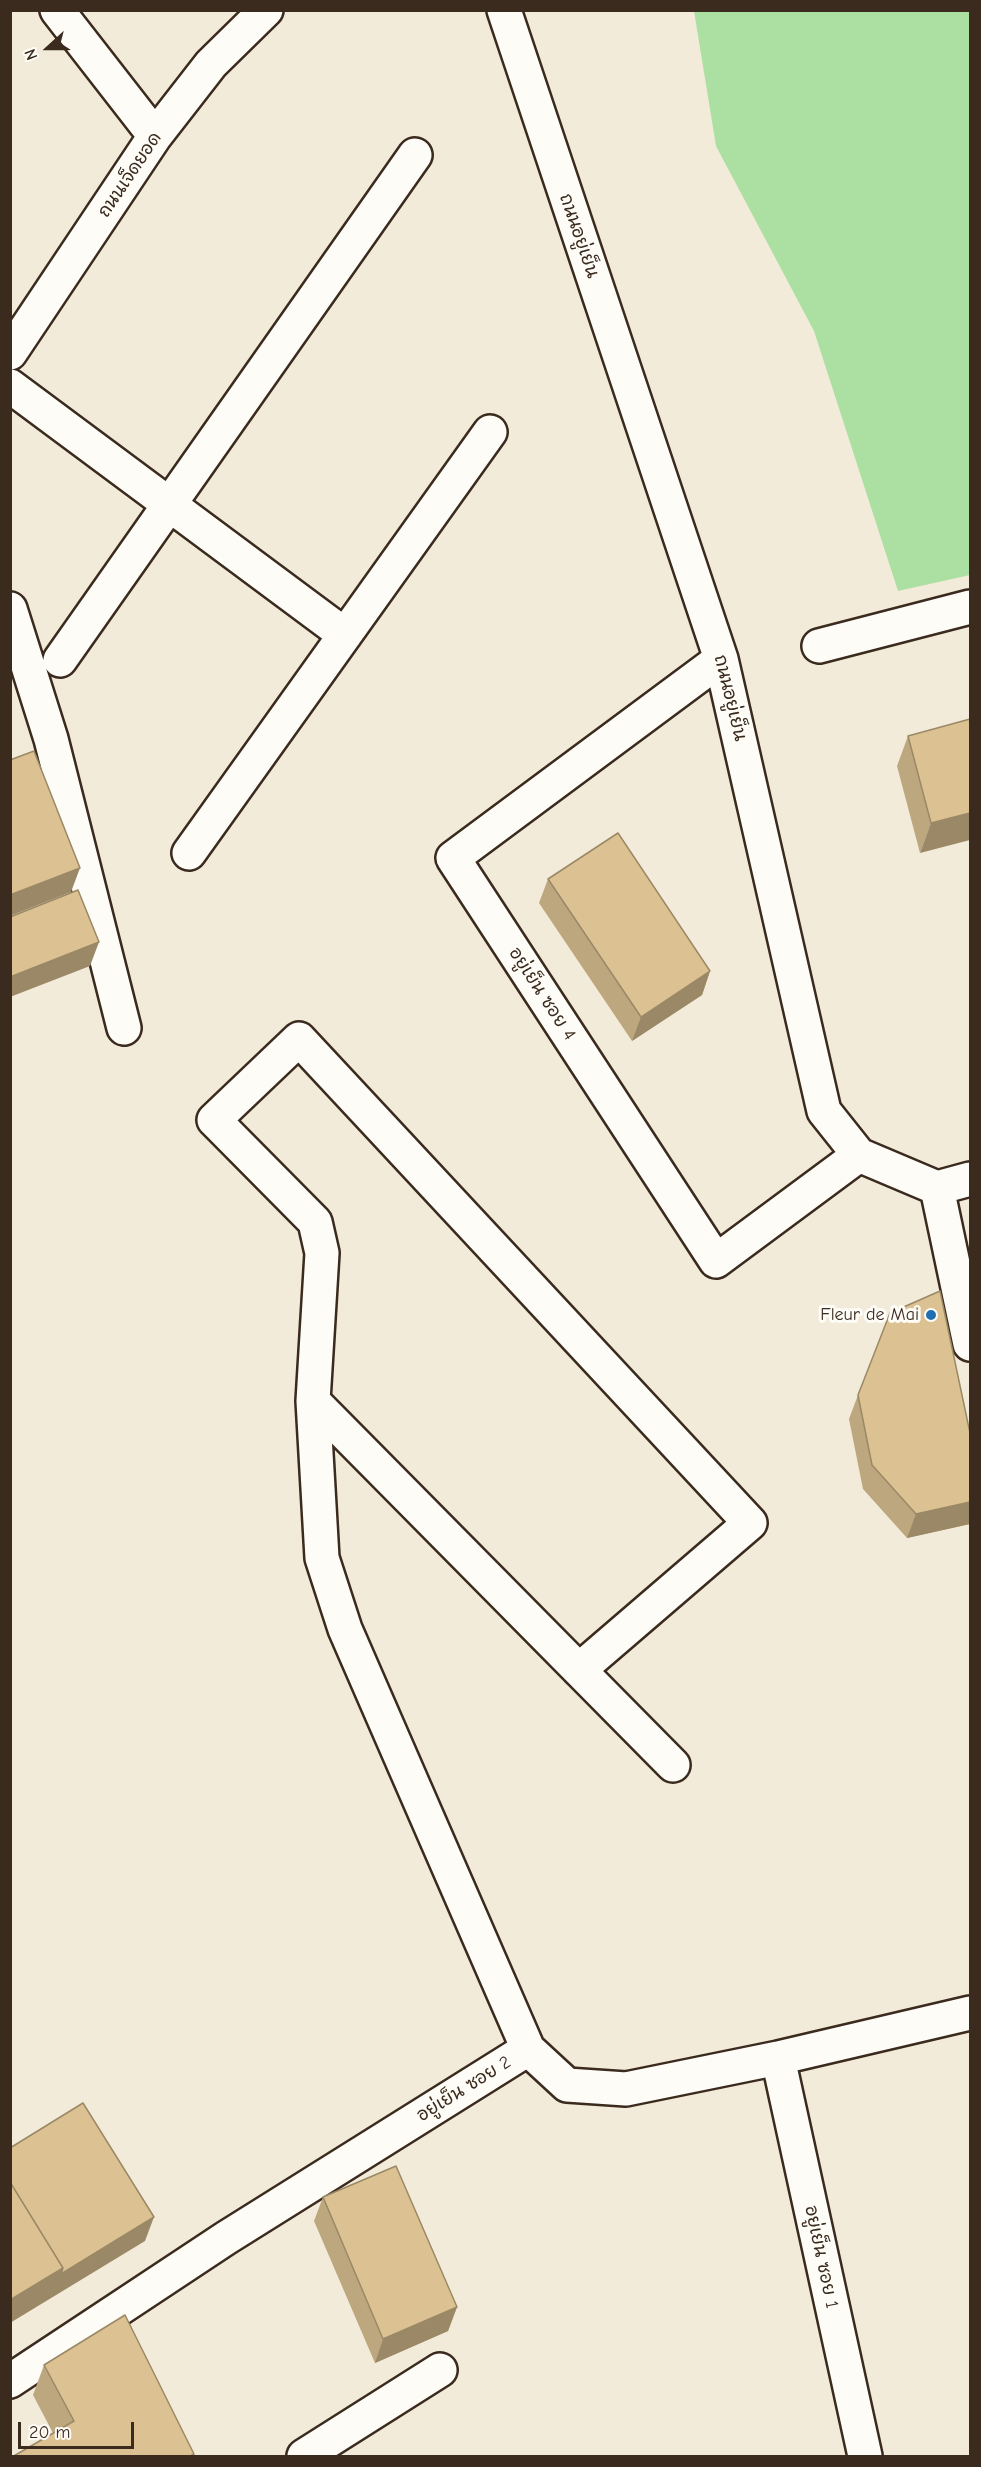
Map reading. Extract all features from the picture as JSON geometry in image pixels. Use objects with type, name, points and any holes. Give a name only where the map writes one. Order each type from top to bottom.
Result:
[{"type":"street","points":[[57,10],[155,136]]},
{"type":"street","name":"ถนนเจ็ดยอด","points":[[10,353],[155,136],[211,64],[266,10]]},
{"type":"street","name":"ถนนอยู่เย็น","points":[[504,10],[721,659],[824,1111],[859,1155],[938,1188]]},
{"type":"street","points":[[60,660],[415,154]]},
{"type":"street","points":[[10,386],[345,635]]},
{"type":"street","points":[[189,853],[490,432]]},
{"type":"street","points":[[819,646],[970,607]]},
{"type":"street","points":[[10,609],[51,739],[124,1028]]},
{"type":"street","name":"อยู่เย็น ซอย 4","points":[[721,659],[453,858],[716,1262],[859,1155]]},
{"type":"street","points":[[528,2049],[345,1629],[322,1558],[313,1401],[322,1253],[315,1222],[214,1120],[299,1039],[750,1523],[579,1670]]},
{"type":"street","points":[[970,1179],[938,1188],[970,1344]]},
{"type":"street","points":[[313,1401],[673,1765]]},
{"type":"street","name":"อยู่เย็น ซอย 2","points":[[10,2381],[226,2238],[528,2049],[567,2085],[626,2089],[778,2058],[970,2013]]},
{"type":"street","name":"อยู่เย็น ซอย 1","points":[[778,2058],[865,2457]]},
{"type":"street","points":[[304,2457],[440,2370]]},
{"type":"green space","points":[[694,11],[970,11],[970,575],[898,591],[814,331],[716,146]]},
{"type":"building","points":[[970,719],[970,813],[931,823],[908,736]]},
{"type":"building","points":[[34,751],[80,868],[10,895],[10,760]]},
{"type":"building","points":[[618,833],[710,971],[641,1017],[548,879]]},
{"type":"building","points":[[78,890],[99,942],[10,977],[10,917]]},
{"type":"building","points":[[940,1291],[970,1433],[970,1502],[916,1514],[872,1465],[858,1395],[890,1313]]},
{"type":"building","points":[[83,2103],[154,2217],[61,2274],[63,2268],[10,2182],[10,2148]]},
{"type":"building","points":[[396,2166],[457,2307],[383,2339],[323,2197]]},
{"type":"building","points":[[10,2182],[63,2268],[10,2300]]},
{"type":"building","points":[[125,2315],[194,2454],[189,2457],[12,2457],[74,2421],[44,2365]]},
{"type":"place","name":"Fleur de Mai","points":[[931,1315]]}]
